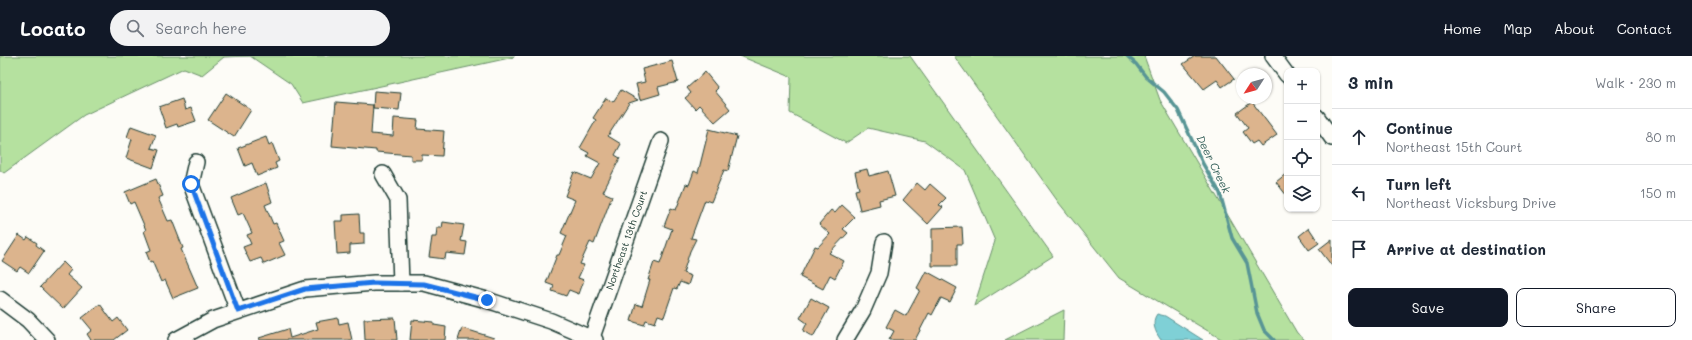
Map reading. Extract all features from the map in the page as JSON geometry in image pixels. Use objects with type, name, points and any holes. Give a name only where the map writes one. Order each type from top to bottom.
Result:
[{"type":"street","points":[[1273,56],[1284,72]]},
{"type":"street","points":[[1320,121],[1332,138]]},
{"type":"street","name":"Northeast 13th Court","points":[[592,340],[661,140]]},
{"type":"street","points":[[196,162],[191,184],[238,311]]},
{"type":"street","points":[[383,174],[398,200],[401,283]]},
{"type":"street","points":[[845,340],[863,310],[879,273],[884,242]]},
{"type":"street","points":[[176,340],[213,320],[305,289],[374,283],[401,283],[424,284],[487,300],[551,321],[592,340]]},
{"type":"street","points":[[0,299],[28,320],[47,340]]},
{"type":"green space","points":[[0,56],[250,56],[224,57],[202,75],[184,68],[84,115],[4,173],[0,170]]},
{"type":"green space","points":[[250,56],[514,57],[303,103],[291,84]]},
{"type":"green space","points":[[740,56],[910,56],[1053,256],[974,306],[995,241],[965,170],[925,141],[868,128],[846,143],[790,113],[791,77]]},
{"type":"green space","points":[[954,56],[1144,56],[1160,100],[1297,333],[1305,340],[1223,340],[1119,278],[1059,203]]},
{"type":"green space","points":[[1064,310],[1063,340],[1005,340]]},
{"type":"water","points":[[1157,314],[1165,316],[1203,340],[1161,340],[1154,327],[1154,320]]},
{"type":"building","points":[[1195,56],[1216,56],[1234,79],[1222,87],[1217,80],[1204,89],[1183,64]]},
{"type":"building","points":[[672,61],[678,82],[658,87],[660,94],[640,100],[636,84],[645,82],[642,69]]},
{"type":"building","points":[[705,72],[718,88],[715,91],[730,109],[715,122],[699,105],[695,109],[685,98],[691,93],[687,88]]},
{"type":"building","points":[[621,90],[638,100],[629,103],[608,136],[621,144],[615,155],[620,158],[603,192],[612,196],[594,244],[590,242],[580,264],[584,265],[578,278],[584,280],[579,294],[569,290],[566,296],[552,291],[554,286],[546,283],[557,255],[559,255],[567,236],[561,233],[575,200],[565,196],[574,172],[591,179],[600,163],[587,156],[589,153],[580,148],[596,120],[593,118],[606,98],[613,102]]},
{"type":"building","points":[[374,91],[401,93],[399,110],[373,108]]},
{"type":"building","points":[[226,93],[251,110],[234,137],[208,120]]},
{"type":"building","points":[[182,99],[185,110],[191,108],[196,121],[178,127],[177,124],[166,128],[159,107]]},
{"type":"building","points":[[336,102],[373,105],[371,134],[393,136],[394,118],[418,120],[417,129],[444,131],[442,156],[422,155],[422,160],[411,160],[411,155],[332,146]]},
{"type":"building","points":[[1249,104],[1254,104],[1277,135],[1261,146],[1257,141],[1252,144],[1243,132],[1248,128],[1237,113]]},
{"type":"building","points":[[131,126],[156,135],[151,148],[159,150],[153,168],[126,158],[132,139],[127,137]]},
{"type":"building","points":[[709,129],[737,136],[728,171],[724,170],[711,202],[705,200],[691,238],[696,239],[690,251],[683,273],[691,276],[688,285],[680,282],[677,289],[674,288],[664,317],[658,315],[655,323],[646,320],[644,325],[631,321],[636,304],[642,306],[654,262],[660,264],[672,229],[664,226],[671,208],[676,210],[686,184],[689,185],[694,171],[698,173]]},
{"type":"building","points":[[266,137],[269,145],[272,143],[279,161],[275,163],[277,168],[257,176],[252,163],[245,166],[238,148]]},
{"type":"building","points":[[867,169],[869,176],[888,171],[895,196],[879,200],[880,205],[860,210],[855,190],[859,189],[855,172]]},
{"type":"building","points":[[1284,175],[1284,192],[1276,182]]},
{"type":"building","points":[[156,179],[163,196],[158,198],[168,221],[172,220],[183,248],[181,249],[198,288],[173,298],[165,280],[161,282],[152,261],[150,262],[146,252],[151,250],[144,231],[146,230],[134,202],[130,204],[125,192]]},
{"type":"building","points":[[266,183],[272,202],[265,205],[273,224],[276,223],[284,241],[279,243],[285,255],[264,264],[261,258],[250,262],[243,247],[251,244],[247,235],[252,233],[243,213],[238,215],[231,198]]},
{"type":"building","points":[[917,183],[925,190],[930,184],[946,198],[939,205],[943,207],[928,224],[903,200]]},
{"type":"building","points":[[842,205],[855,217],[843,229],[848,233],[829,253],[844,261],[835,278],[830,275],[823,289],[800,277],[815,246],[818,247],[830,234],[819,224],[831,210],[835,213]]},
{"type":"building","points":[[359,214],[360,233],[364,233],[364,244],[350,245],[350,253],[337,254],[335,221],[343,221],[343,215]]},
{"type":"building","points":[[443,222],[464,225],[461,241],[467,242],[465,255],[446,253],[445,259],[429,257],[432,237],[436,237],[437,228],[442,228]]},
{"type":"building","points":[[962,227],[963,244],[957,244],[957,266],[932,266],[932,228]]},
{"type":"building","points":[[1309,228],[1319,243],[1309,250],[1299,236]]},
{"type":"building","points":[[19,235],[26,240],[28,237],[37,243],[36,245],[44,251],[29,273],[20,267],[17,271],[2,261]]},
{"type":"building","points":[[1332,239],[1332,266],[1319,249]]},
{"type":"building","points":[[63,262],[71,270],[67,275],[82,288],[63,309],[40,287]]},
{"type":"building","points":[[926,271],[957,288],[950,302],[941,298],[932,315],[929,313],[915,340],[889,340],[894,331],[886,327],[895,310],[906,316],[920,290],[917,288]]},
{"type":"building","points":[[811,298],[829,308],[813,337],[803,331],[807,323],[800,318]]},
{"type":"building","points":[[100,304],[113,322],[118,318],[127,330],[114,340],[91,340],[87,334],[92,330],[82,318]]},
{"type":"building","points":[[338,318],[339,324],[348,322],[352,340],[260,340],[259,338],[288,329],[290,338],[318,329],[316,322]]},
{"type":"building","points":[[395,318],[397,340],[365,340],[364,319]]},
{"type":"building","points":[[412,320],[434,322],[434,325],[446,327],[445,340],[410,340]]},
{"type":"building","points":[[462,328],[494,338],[493,340],[458,340]]},
{"type":"waterway","name":"Deer Creek","points":[[1127,56],[1136,64],[1146,77],[1164,92],[1178,110],[1203,164],[1220,193],[1232,238],[1247,263],[1257,313],[1264,330],[1274,340]]},
{"type":"route","points":[[191,184],[238,311],[305,289],[374,283],[424,284],[487,300]]}]
